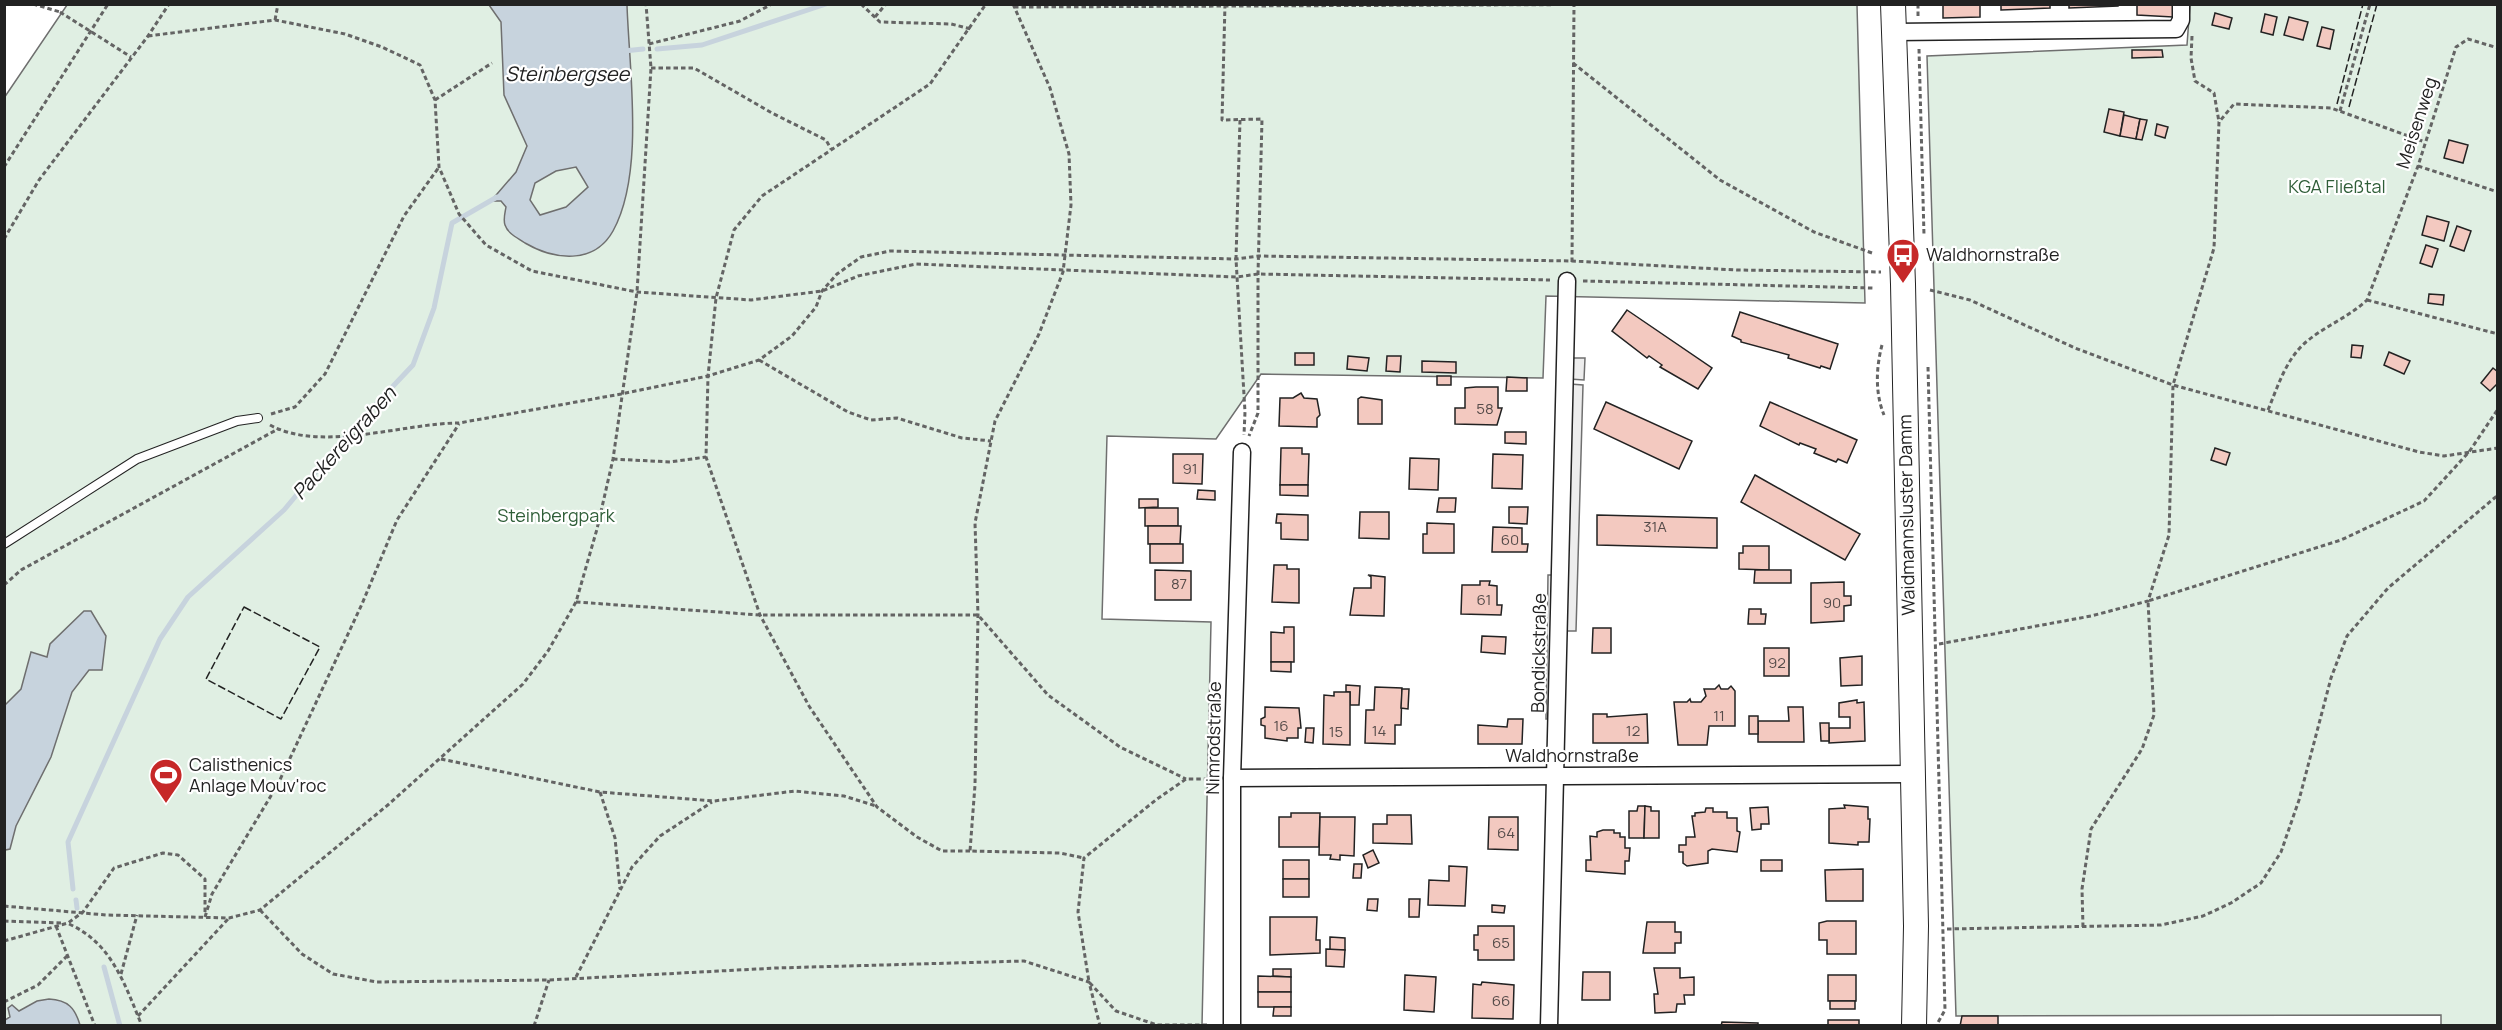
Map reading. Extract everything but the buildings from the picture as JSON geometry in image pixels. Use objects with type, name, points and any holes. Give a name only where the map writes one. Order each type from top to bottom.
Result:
[{"type":"main road","name":"Waidmannsluster Damm","points":[[1893,4],[1903,284],[1916,926],[1914,1026]]},
{"type":"street","points":[[1894,32],[2176,29],[2181,20],[2181,4]]},
{"type":"street","name":"Bondickstraße","points":[[1549,1026],[1567,281]]},
{"type":"street","name":"Nimrodstraße","points":[[1232,1026],[1232,778],[1242,452]]},
{"type":"street","name":"Waldhornstraße","points":[[1232,778],[1913,774]]},
{"type":"lane","points":[[4,544],[137,459],[237,421],[258,418]]},
{"type":"path","points":[[33,4],[60,12],[131,57]]},
{"type":"path","points":[[4,167],[108,4]]},
{"type":"path","points":[[4,239],[39,180],[148,36],[169,4]]},
{"type":"path","points":[[275,20],[278,4]]},
{"type":"path","points":[[4,906],[136,915],[229,918],[260,910],[441,759],[523,684],[548,651],[576,602],[597,529],[613,459],[637,292],[651,68],[646,4]]},
{"type":"path","points":[[649,44],[740,21],[772,4]]},
{"type":"path","points":[[861,4],[880,22],[951,24],[971,29]]},
{"type":"path","points":[[875,18],[886,4]]},
{"type":"path","points":[[877,807],[809,706],[760,615],[706,457],[708,376],[716,298],[734,230],[762,195],[930,84],[971,29],[986,4]]},
{"type":"path","points":[[970,851],[975,786],[978,615],[975,523],[995,421],[1039,334],[1063,272],[1071,205],[1069,153],[1050,88],[1013,6],[1693,4]]},
{"type":"path","points":[[1918,4],[1924,247]]},
{"type":"path","points":[[2340,111],[2370,4]]},
{"type":"path","points":[[1567,281],[1572,261],[1574,5]]},
{"type":"path","points":[[1225,6],[1222,120],[1262,119],[1258,274],[1258,413],[1242,452]]},
{"type":"path","points":[[148,36],[275,20],[345,34],[382,46],[420,65],[435,100],[439,167],[459,214],[486,245],[532,271],[637,292],[752,300],[822,291],[858,276],[916,264],[1063,272],[1237,277],[1258,274]]},
{"type":"path","points":[[2083,927],[2082,889],[2091,829],[2142,749],[2154,715],[2148,601],[2169,535],[2173,385],[2214,248],[2219,122],[2214,93],[2195,81],[2191,58],[2193,26]]},
{"type":"path","name":"Meisenweg","points":[[2268,410],[2288,363],[2307,342],[2352,314],[2367,300],[2418,166],[2456,47],[2468,39],[2498,48]]},
{"type":"path","points":[[435,100],[492,63]]},
{"type":"path","points":[[1573,63],[1720,180],[1814,232],[1872,253]]},
{"type":"path","points":[[651,68],[694,68],[772,113],[826,140],[831,149]]},
{"type":"path","points":[[2219,122],[2234,104],[2331,108],[2425,142]]},
{"type":"path","points":[[1240,120],[1236,258],[1245,412],[1242,452]]},
{"type":"path","points":[[2418,166],[2498,192]]},
{"type":"path","points":[[258,418],[295,407],[325,374],[404,216],[439,167]]},
{"type":"path","points":[[258,418],[278,429],[354,436],[432,423],[459,423],[708,376],[759,360],[792,336],[816,307],[822,291],[837,274],[861,257],[890,250],[1236,258],[1259,256],[1572,261],[1737,270],[1872,270]]},
{"type":"path","points":[[1925,286],[1926,297]]},
{"type":"path","points":[[1930,290],[1970,300],[2075,348],[2173,385],[2419,452],[2444,456],[2498,448]]},
{"type":"path","points":[[2367,300],[2498,334]]},
{"type":"path","points":[[759,360],[848,412],[871,420],[897,418],[962,438],[991,441]]},
{"type":"path","points":[[1928,364],[1945,1011],[1936,1026]]},
{"type":"path","points":[[1939,644],[2091,616],[2148,601],[2341,540],[2424,501],[2469,452],[2498,409]]},
{"type":"path","points":[[205,917],[212,894],[279,784],[362,604],[397,520],[459,423]]},
{"type":"path","points":[[4,585],[21,570],[278,429]]},
{"type":"path","points":[[613,459],[670,462],[706,457]]},
{"type":"path","points":[[1947,928],[2161,925],[2203,916],[2231,903],[2260,883],[2282,852],[2299,800],[2331,678],[2347,636],[2388,588],[2498,495]]},
{"type":"path","points":[[576,602],[760,615],[978,615],[1048,695],[1120,747],[1186,780],[1232,778]]},
{"type":"path","points":[[441,759],[600,792],[714,801],[795,791],[844,796],[877,807],[917,837],[942,851],[1060,853],[1084,858]]},
{"type":"path","points":[[1100,1026],[1089,982],[1078,912],[1084,858],[1157,799],[1186,780]]},
{"type":"path","points":[[600,792],[615,838],[620,891]]},
{"type":"path","points":[[576,977],[632,867],[660,836],[714,801]]},
{"type":"path","points":[[4,941],[68,923],[82,912],[114,868],[163,853],[178,855],[205,879],[205,917]]},
{"type":"path","points":[[260,910],[302,954],[333,974],[377,982],[549,980],[776,968],[1024,961],[1089,982],[1116,1011],[1157,1025],[1207,1025]]},
{"type":"path","points":[[121,974],[136,915]]},
{"type":"path","points":[[138,1016],[229,918]]},
{"type":"path","points":[[4,921],[68,923],[92,937],[104,948],[121,974],[142,1026]]},
{"type":"path","points":[[56,926],[95,1026]]},
{"type":"path","points":[[4,1002],[38,985],[67,956]]},
{"type":"path","points":[[534,1026],[549,980]]},
{"type":"green space","name":"Steinbergpark","points":[[67,5],[1857,5],[1865,303],[1546,296],[1543,378],[1261,374],[1216,439],[1107,436],[1102,619],[1211,622],[1202,1025],[5,1025],[4,98]]},
{"type":"green space","name":"KGA Fließtal","points":[[2190,5],[2497,5],[2497,1025],[2441,1025],[2441,1015],[1956,1016],[1927,56],[2187,45]]},
{"type":"shaded area","points":[[1571,358],[1585,358],[1584,380],[1570,379]]},
{"type":"shaded area","points":[[1570,384],[1583,385],[1576,631],[1563,631]]},
{"type":"shaded area","points":[[1548,575],[1554,575],[1552,719],[1546,719]]},
{"type":"water","name":"Steinbergsee","points":[[489,5],[627,5],[633,120],[629,180],[623,207],[613,231],[595,250],[573,256],[561,256],[536,249],[508,231],[504,220],[506,207],[501,201],[491,201],[516,172],[527,146],[504,95],[501,22]],"holes":[[[576,167],[588,187],[566,207],[540,215],[530,200],[535,183],[556,171]]]},
{"type":"water","points":[[84,611],[91,611],[106,636],[102,670],[89,670],[72,692],[51,757],[16,826],[10,849],[5,850],[5,705],[21,689],[31,652],[47,657],[50,644]]},
{"type":"water","points":[[49,999],[61,1001],[70,1006],[80,1025],[5,1025],[5,1020],[10,1017],[8,1008],[12,1005],[19,1011],[37,1001]]},
{"type":"waterway","points":[[657,49],[702,45],[826,4]]},
{"type":"waterway","points":[[624,51],[643,49]]},
{"type":"waterway","name":"Packereigraben","points":[[73,889],[68,842],[160,639],[188,597],[284,510],[345,437],[413,365],[434,308],[452,223],[497,197]]},
{"type":"waterway","name":"Packereigraben","points":[[76,900],[77,908]]},
{"type":"waterway","name":"Packereigraben","points":[[104,967],[120,1026]]},
{"type":"fence","points":[[2337,104],[2363,4]]},
{"type":"fence","points":[[2349,107],[2377,4]]},
{"type":"fence","points":[[244,607],[320,647],[281,719],[206,679],[244,607]]},
{"type":"place","name":"Waldhornstraße","points":[[1903,284]]},
{"type":"place","name":"Calisthenics Anlage Mouv'roc","points":[[166,804]]}]
